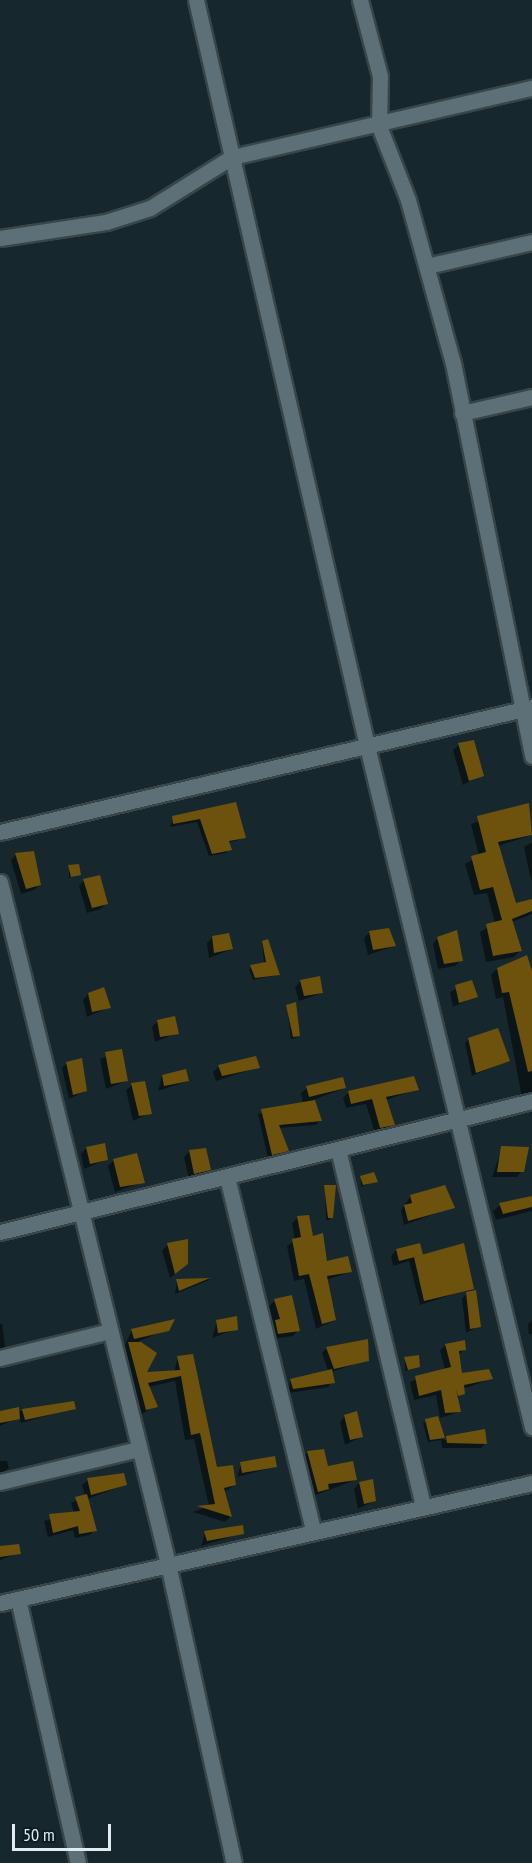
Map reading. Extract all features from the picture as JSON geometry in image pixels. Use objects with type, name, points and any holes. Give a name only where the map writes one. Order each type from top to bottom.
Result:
[{"type":"street","points":[[196,0],[367,746],[461,1120],[532,1427]]},
{"type":"street","points":[[360,0],[380,76],[379,126],[428,266],[526,709],[532,756]]},
{"type":"street","points":[[0,238],[106,222],[150,208],[232,157],[379,126],[532,88]]},
{"type":"street","points":[[428,266],[532,242]]},
{"type":"street","points":[[462,413],[532,397]]},
{"type":"street","points":[[0,832],[526,709]]},
{"type":"street","points":[[0,882],[168,1564],[234,1863]]},
{"type":"street","points":[[0,1232],[532,1101]]},
{"type":"street","points":[[338,1149],[423,1506]]},
{"type":"street","points":[[227,1177],[313,1530]]},
{"type":"street","points":[[0,1358],[111,1331]]},
{"type":"street","points":[[0,1482],[139,1449]]},
{"type":"street","points":[[0,1603],[313,1530],[532,1483]]},
{"type":"street","points":[[18,1599],[78,1863]]},
{"type":"building","points":[[474,740],[484,776],[469,781],[458,743]]},
{"type":"building","points":[[236,802],[246,838],[229,841],[232,850],[212,854],[200,819],[173,824],[172,816]]},
{"type":"building","points":[[529,803],[532,835],[498,842],[516,903],[532,899],[532,911],[512,919],[522,951],[493,956],[486,924],[502,920],[493,887],[480,890],[471,856],[486,852],[477,816]]},
{"type":"building","points":[[34,851],[41,885],[26,889],[15,853]]},
{"type":"building","points":[[79,864],[81,875],[71,877],[68,865]]},
{"type":"building","points":[[100,875],[108,904],[92,908],[83,879]]},
{"type":"building","points":[[389,928],[396,946],[373,950],[369,931]]},
{"type":"building","points":[[457,930],[463,961],[444,964],[437,937]]},
{"type":"building","points":[[229,933],[233,949],[214,953],[212,936]]},
{"type":"building","points":[[268,939],[280,975],[255,978],[250,965],[266,962],[262,941]]},
{"type":"building","points":[[527,955],[532,971],[532,1071],[528,1072],[509,992],[502,993],[497,968]]},
{"type":"building","points":[[320,976],[323,993],[304,996],[300,980]]},
{"type":"building","points":[[472,980],[478,997],[459,1003],[455,985]]},
{"type":"building","points":[[104,987],[111,1008],[92,1012],[88,993]]},
{"type":"building","points":[[296,1002],[300,1036],[293,1037],[286,1005]]},
{"type":"building","points":[[175,1016],[179,1034],[160,1037],[157,1020]]},
{"type":"building","points":[[498,1028],[510,1061],[476,1073],[468,1038]]},
{"type":"building","points":[[122,1049],[128,1081],[111,1084],[105,1052]]},
{"type":"building","points":[[256,1056],[260,1068],[222,1076],[218,1065]]},
{"type":"building","points":[[82,1058],[87,1091],[73,1095],[66,1062]]},
{"type":"building","points":[[186,1069],[189,1081],[164,1086],[162,1075]]},
{"type":"building","points":[[414,1076],[419,1090],[386,1097],[395,1125],[380,1128],[372,1099],[351,1104],[348,1091]]},
{"type":"building","points":[[343,1077],[346,1088],[309,1097],[306,1086]]},
{"type":"building","points":[[145,1081],[152,1114],[139,1116],[131,1083]]},
{"type":"building","points":[[315,1100],[322,1121],[279,1125],[289,1151],[272,1155],[261,1109]]},
{"type":"building","points":[[105,1143],[108,1160],[90,1164],[86,1147]]},
{"type":"building","points":[[501,1146],[529,1147],[524,1172],[497,1172]]},
{"type":"building","points":[[206,1148],[211,1170],[194,1174],[189,1150]]},
{"type":"building","points":[[137,1153],[145,1183],[120,1187],[113,1159]]},
{"type":"building","points":[[374,1172],[378,1182],[363,1185],[360,1176]]},
{"type":"building","points":[[324,1185],[336,1185],[333,1218],[328,1218]]},
{"type":"building","points":[[445,1185],[455,1208],[408,1221],[404,1205],[412,1203],[410,1195]]},
{"type":"building","points":[[532,1196],[532,1207],[503,1214],[499,1203]]},
{"type":"building","points":[[309,1215],[313,1236],[323,1233],[327,1261],[348,1256],[352,1272],[327,1276],[336,1320],[322,1324],[309,1274],[299,1276],[292,1239],[301,1237],[297,1216]]},
{"type":"building","points":[[188,1239],[188,1264],[175,1274],[167,1243]]},
{"type":"building","points":[[420,1243],[423,1255],[399,1261],[396,1249]]},
{"type":"building","points":[[464,1243],[474,1289],[424,1301],[414,1257]]},
{"type":"building","points":[[210,1278],[179,1291],[176,1279]]},
{"type":"building","points":[[476,1290],[481,1327],[470,1329],[466,1292]]},
{"type":"building","points":[[292,1295],[300,1331],[278,1334],[275,1320],[280,1319],[274,1299]]},
{"type":"building","points":[[237,1316],[238,1330],[218,1333],[216,1320]]},
{"type":"building","points":[[175,1319],[169,1331],[134,1339],[131,1329]]},
{"type":"building","points":[[368,1339],[369,1361],[334,1369],[326,1347]]},
{"type":"building","points":[[465,1340],[466,1350],[459,1351],[462,1373],[489,1369],[493,1379],[464,1385],[465,1394],[458,1396],[456,1389],[461,1412],[445,1413],[441,1390],[419,1396],[415,1376],[451,1367],[445,1344]]},
{"type":"building","points":[[128,1342],[141,1342],[157,1353],[147,1372],[180,1370],[177,1356],[193,1354],[217,1467],[233,1465],[236,1485],[224,1488],[232,1517],[197,1506],[215,1504],[200,1433],[191,1435],[181,1376],[148,1383],[158,1407],[146,1410]]},
{"type":"building","points":[[419,1355],[420,1367],[408,1370],[404,1357]]},
{"type":"building","points":[[332,1369],[335,1383],[293,1389],[290,1379]]},
{"type":"building","points":[[74,1401],[76,1409],[25,1420],[22,1409]]},
{"type":"building","points":[[19,1407],[20,1419],[0,1423],[0,1411]]},
{"type":"building","points":[[357,1411],[363,1437],[350,1440],[344,1415]]},
{"type":"building","points":[[438,1416],[445,1438],[430,1440],[425,1419]]},
{"type":"building","points":[[485,1429],[487,1444],[447,1443],[446,1436]]},
{"type":"building","points":[[324,1449],[328,1466],[353,1461],[357,1480],[328,1484],[329,1489],[318,1492],[307,1451]]},
{"type":"building","points":[[275,1456],[277,1467],[242,1473],[240,1462]]},
{"type":"building","points":[[124,1473],[127,1485],[91,1495],[87,1478]]},
{"type":"building","points":[[373,1479],[376,1501],[364,1504],[359,1482]]},
{"type":"building","points":[[87,1494],[97,1531],[79,1534],[78,1526],[53,1533],[49,1514],[80,1511],[75,1497]]},
{"type":"building","points":[[243,1525],[244,1534],[207,1541],[204,1531]]},
{"type":"building","points":[[19,1544],[21,1554],[0,1557],[0,1546]]}]
